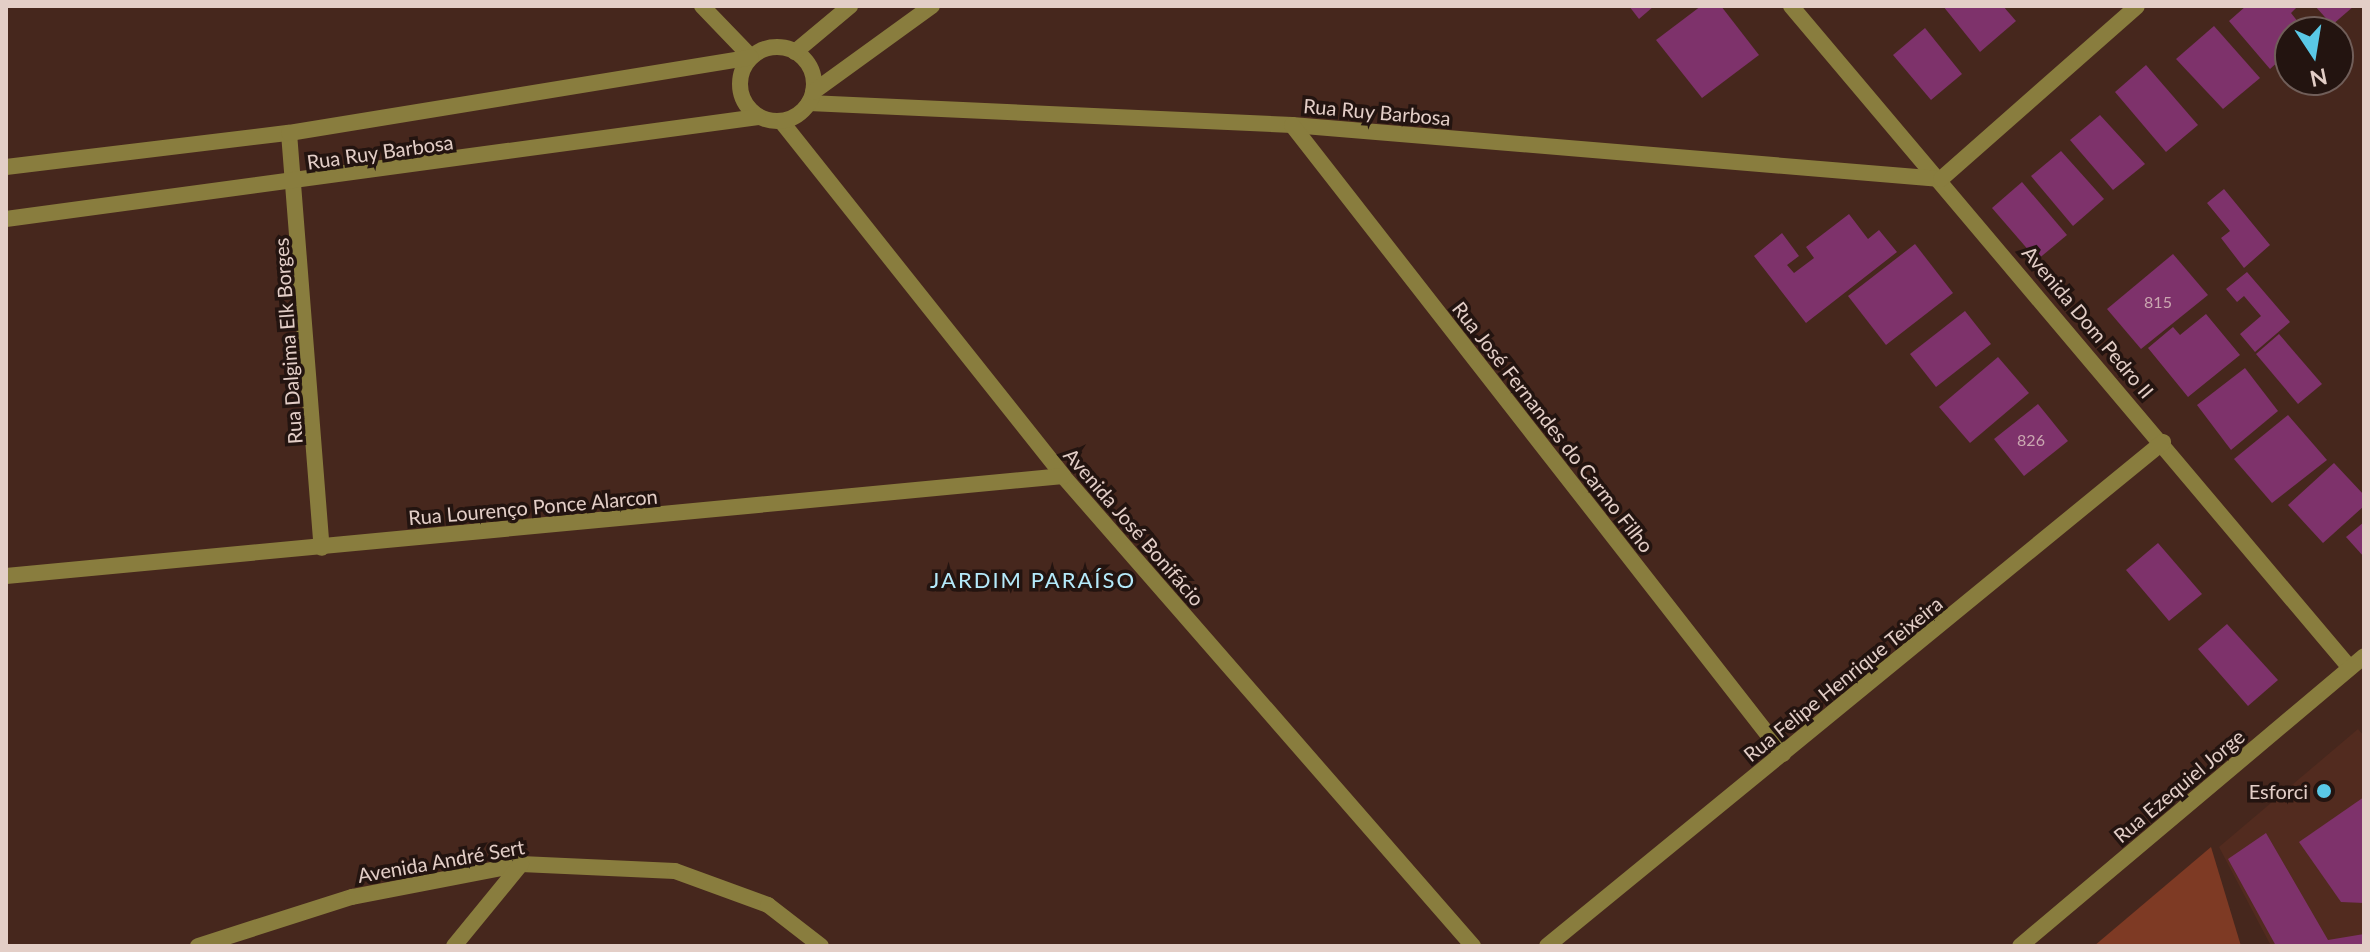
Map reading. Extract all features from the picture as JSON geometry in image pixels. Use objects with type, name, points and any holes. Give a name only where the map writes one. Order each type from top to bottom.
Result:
[{"type":"street","points":[[702,6],[751,57]]},
{"type":"street","points":[[795,52],[850,6]]},
{"type":"street","points":[[811,97],[811,69],[795,52],[772,48],[751,57],[740,89],[758,117],[781,121],[932,6]]},
{"type":"street","name":"Avenida Dom Pedro II","points":[[1791,6],[1941,179],[2350,668]]},
{"type":"street","points":[[1941,179],[2137,6]]},
{"type":"street","name":"Rua Ruy Barbosa","points":[[6,167],[289,133],[751,57]]},
{"type":"street","name":"Rua Ruy Barbosa","points":[[811,97],[1292,125],[1941,179]]},
{"type":"street","name":"Rua Ruy Barbosa","points":[[6,219],[297,184],[758,117]]},
{"type":"street","name":"Avenida José Bonifácio","points":[[781,121],[1063,476],[1473,946]]},
{"type":"street","name":"Rua José Fernandes do Carmo Filho","points":[[1292,125],[1783,754]]},
{"type":"street","name":"Rua Dalgima Elk Borges","points":[[289,133],[297,184],[322,548]]},
{"type":"street","name":"Rua Felipe Henrique Teixeira","points":[[1547,946],[2163,442]]},
{"type":"street","name":"Rua Lourenço Ponce Alarcon","points":[[6,576],[1063,476]]},
{"type":"street","name":"Rua Ezequiel Jorge","points":[[2020,946],[2364,656]]},
{"type":"street","points":[[454,946],[521,864]]},
{"type":"street","name":"Avenida André Sert","points":[[198,946],[352,897],[521,864],[611,865],[688,875],[768,905],[821,946]]},
{"type":"shaded area","name":"Esforci","points":[[2358,729],[2364,736],[2364,946],[2271,946],[2219,847]]},
{"type":"shaded area","points":[[2211,847],[2241,946],[2094,946]]},
{"type":"building","points":[[1629,6],[1654,6],[1639,19]]},
{"type":"building","points":[[1701,6],[1721,6],[1759,55],[1702,98],[1656,40]]},
{"type":"building","points":[[1943,6],[2003,6],[2016,21],[1980,52]]},
{"type":"building","points":[[2246,6],[2298,6],[2291,13],[2293,16],[2274,16],[2274,65],[2270,69],[2229,21]]},
{"type":"building","points":[[2315,6],[2354,6],[2342,16],[2324,16]]},
{"type":"building","points":[[2214,26],[2260,78],[2223,109],[2176,59]]},
{"type":"building","points":[[1925,28],[1962,74],[1931,100],[1893,55]]},
{"type":"building","points":[[2146,65],[2198,125],[2166,152],[2115,92]]},
{"type":"building","points":[[2100,115],[2145,164],[2113,190],[2070,140]]},
{"type":"building","points":[[2061,151],[2104,199],[2073,226],[2031,176]]},
{"type":"building","points":[[2022,182],[2067,235],[2037,260],[1992,208]]},
{"type":"building","points":[[2224,189],[2270,245],[2244,268],[2221,238],[2230,231],[2207,203]]},
{"type":"building","points":[[1849,214],[1868,239],[1879,230],[1897,252],[1806,323],[1754,256],[1782,233],[1799,256],[1787,265],[1794,273],[1814,258],[1806,247]]},
{"type":"building","points":[[1915,244],[1953,293],[1886,345],[1848,296]]},
{"type":"building","points":[[2173,254],[2208,295],[2141,349],[2107,309]]},
{"type":"building","points":[[2247,272],[2290,322],[2255,352],[2240,334],[2261,316],[2244,296],[2237,302],[2226,289]]},
{"type":"building","points":[[1965,311],[1991,344],[1936,387],[1910,354]]},
{"type":"building","points":[[2206,314],[2240,355],[2188,397],[2148,348],[2173,327],[2180,335]]},
{"type":"building","points":[[2279,334],[2322,384],[2298,404],[2256,354]]},
{"type":"building","points":[[1998,357],[2029,393],[1970,443],[1939,407]]},
{"type":"building","points":[[2245,368],[2278,411],[2231,450],[2197,405]]},
{"type":"building","points":[[2038,404],[2068,441],[2024,476],[1994,439]]},
{"type":"building","points":[[2288,415],[2327,460],[2272,503],[2234,459]]},
{"type":"building","points":[[2334,463],[2364,495],[2364,506],[2323,543],[2288,505]]},
{"type":"building","points":[[2364,522],[2364,557],[2346,537]]},
{"type":"building","points":[[2158,543],[2202,594],[2169,621],[2126,570]]},
{"type":"building","points":[[2227,624],[2278,680],[2248,706],[2198,649]]},
{"type":"building","points":[[2364,797],[2364,903],[2341,902],[2299,842]]},
{"type":"building","points":[[2266,833],[2328,940],[2364,934],[2364,946],[2276,946],[2228,859]]},
{"type":"place","name":"Esforci","points":[[2324,791]]},
{"type":"district","name":"JARDIM PARAÍSO","points":[[1033,580]]}]
